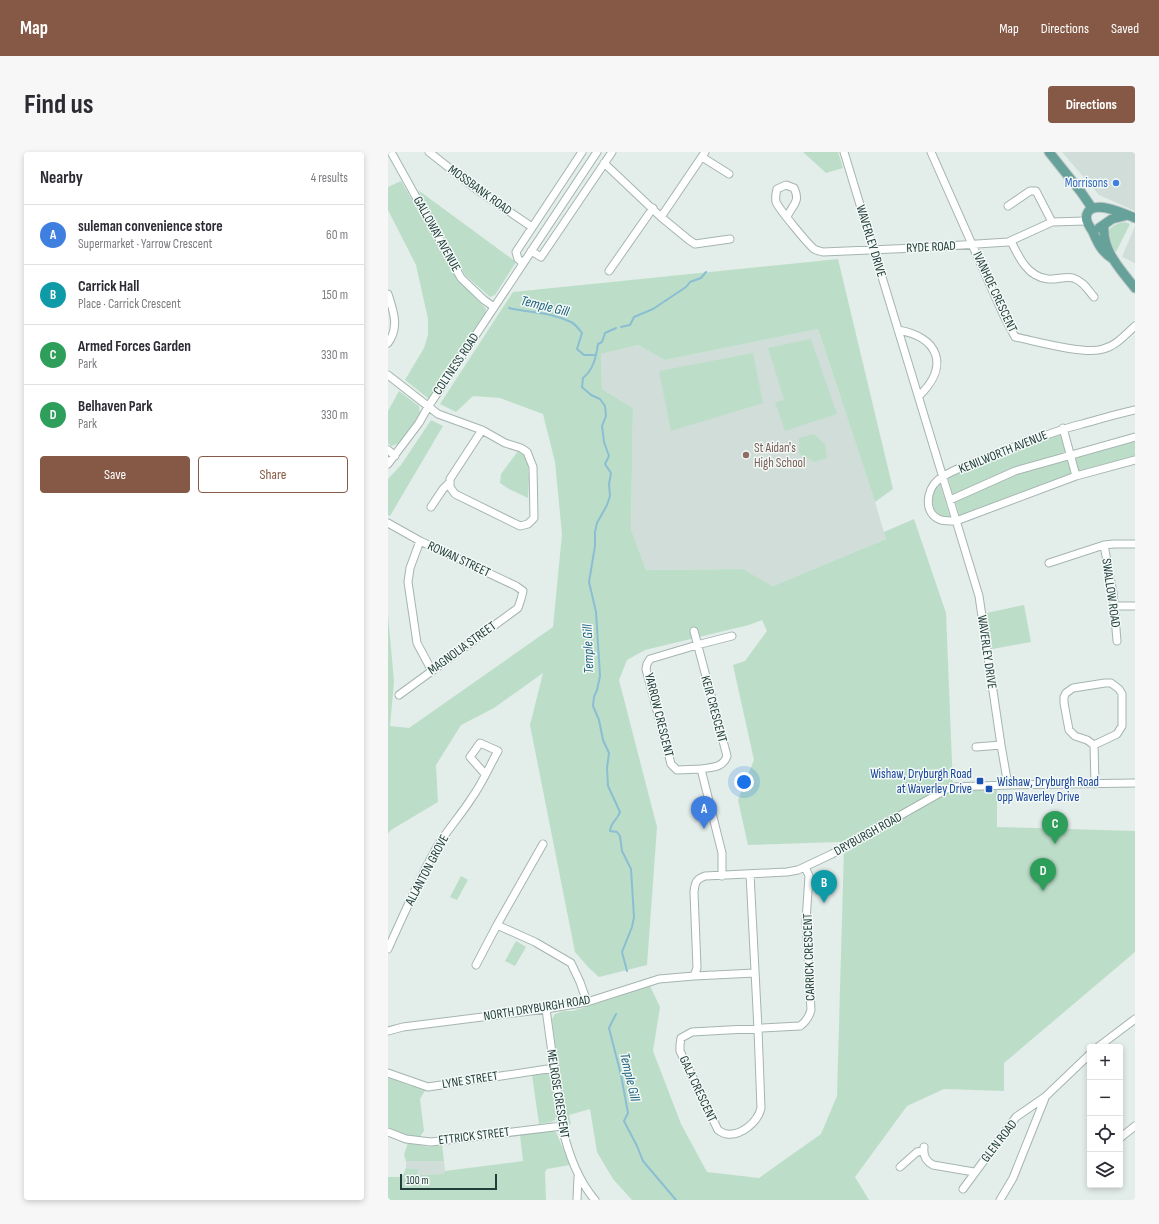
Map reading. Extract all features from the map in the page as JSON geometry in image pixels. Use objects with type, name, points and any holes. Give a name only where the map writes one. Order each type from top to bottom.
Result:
[{"type":"main road","points":[[1049,152],[1096,208],[1106,212],[1107,215],[1104,238],[1106,245],[1113,259],[1135,288]]},
{"type":"main road","points":[[1113,259],[1101,248],[1088,223],[1087,213],[1096,208],[1113,209],[1132,216]]},
{"type":"main road","points":[[1088,223],[1098,228],[1112,219],[1132,216]]},
{"type":"street","name":"GALLOWAY AVENUE","points":[[391,152],[461,278],[484,300],[494,307]]},
{"type":"street","name":"MOSSBANK ROAD","points":[[429,152],[476,189],[532,227]]},
{"type":"street","points":[[523,263],[518,259],[516,252],[582,152]]},
{"type":"street","name":"COLTNESS ROAD","points":[[388,464],[419,423],[531,250],[597,152]]},
{"type":"street","points":[[531,250],[541,257],[612,152]]},
{"type":"street","name":"WAVERLEY DRIVE","points":[[844,152],[979,596],[1008,785]]},
{"type":"street","name":"IVANHOE CRESCENT","points":[[931,152],[1003,314],[1015,337],[1090,352],[1115,344],[1135,326]]},
{"type":"street","points":[[661,216],[704,155],[729,174]]},
{"type":"street","points":[[604,163],[661,216],[695,244],[730,239]]},
{"type":"street","points":[[1008,206],[1030,191],[1036,191],[1052,222]]},
{"type":"street","points":[[609,271],[653,208]]},
{"type":"street","name":"RYDE ROAD","points":[[787,217],[813,248],[823,252],[972,245],[1012,241],[1052,222],[1088,223]]},
{"type":"street","points":[[1012,241],[1017,255],[1025,267],[1040,277],[1049,279],[1074,278],[1084,284],[1094,297]]},
{"type":"street","points":[[388,294],[396,320],[388,343]]},
{"type":"street","points":[[898,330],[911,332],[922,338],[932,347],[938,359],[936,374],[929,386],[919,396]]},
{"type":"street","points":[[388,375],[438,414],[482,430],[527,452],[533,467],[534,518],[528,524],[520,526],[455,494],[450,487],[450,479],[482,430]]},
{"type":"street","name":"KENILWORTH AVENUE","points":[[944,477],[959,469],[1063,428],[1135,410]]},
{"type":"street","name":"KENILWORTH AVENUE","points":[[1063,428],[1076,476]]},
{"type":"street","name":"KENILWORTH AVENUE","points":[[950,500],[1015,472],[1135,437]]},
{"type":"street","points":[[388,450],[395,456]]},
{"type":"street","points":[[944,477],[932,487],[928,493],[928,501],[931,510],[936,517],[948,521],[956,521],[1076,476],[1135,460]]},
{"type":"street","points":[[431,507],[443,489],[450,482]]},
{"type":"street","name":"ROWAN STREET","points":[[388,523],[420,541],[516,586],[522,591],[521,599]]},
{"type":"street","points":[[420,541],[410,568],[408,582],[417,643],[432,671]]},
{"type":"street","points":[[1049,563],[1104,545],[1135,544]]},
{"type":"street","name":"SWALLOW ROAD","points":[[1104,545],[1112,581],[1117,641]]},
{"type":"street","name":"MAGNOLIA STREET","points":[[399,695],[518,608],[521,599]]},
{"type":"street","points":[[1114,606],[1135,606]]},
{"type":"street","name":"KEIR CRESCENT","points":[[694,631],[727,756],[725,762],[719,766],[702,769]]},
{"type":"street","name":"YARROW CRESCENT","points":[[702,769],[677,770],[671,764],[646,669],[647,664],[650,659],[732,636]]},
{"type":"street","points":[[1111,683],[1119,689],[1122,694],[1122,726],[1118,734],[1094,745],[1087,740],[1075,736],[1069,730],[1064,697],[1066,693],[1073,688],[1111,683]]},
{"type":"street","points":[[976,747],[1001,745]]},
{"type":"street","points":[[1094,745],[1095,784]]},
{"type":"street","points":[[702,769],[722,853],[722,876]]},
{"type":"street","name":"ALLANTON GROVE","points":[[388,949],[419,881],[438,845],[472,798],[485,774]]},
{"type":"street","name":"DRYBURGH ROAD","points":[[694,976],[697,968],[694,884],[699,878],[705,876],[787,872],[798,870],[844,848],[947,789],[1008,785],[1135,784]]},
{"type":"street","points":[[476,965],[543,844]]},
{"type":"street","name":"CARRICK CRESCENT","points":[[758,1029],[800,1026],[809,1016],[811,1010],[806,921],[809,876],[805,867]]},
{"type":"street","name":"GALA CRESCENT","points":[[750,874],[758,1029],[761,1108],[760,1114],[756,1119],[741,1132],[725,1134],[718,1130],[680,1051],[681,1038],[692,1032],[758,1029]]},
{"type":"street","points":[[497,925],[535,942],[571,963],[587,1002]]},
{"type":"street","name":"NORTH DRYBURGH ROAD","points":[[388,1031],[403,1027],[546,1009],[587,1002],[652,980],[755,973]]},
{"type":"street","name":"MELROSE CRESCENT","points":[[546,1009],[565,1140],[578,1177],[595,1200]]},
{"type":"street","points":[[1102,1044],[1135,1019]]},
{"type":"street","name":"GLEN ROAD","points":[[962,1189],[1016,1117],[1045,1097],[1087,1057]]},
{"type":"street","name":"LYNE STREET","points":[[388,1073],[428,1087],[554,1068]]},
{"type":"street","name":"GLEN ROAD","points":[[1000,1200],[1013,1178],[1045,1097]]},
{"type":"street","name":"ETTRICK STREET","points":[[388,1132],[406,1139],[431,1142],[562,1126]]},
{"type":"street","points":[[1123,1136],[1135,1126]]},
{"type":"street","name":"GLEN ROAD","points":[[900,1167],[917,1152],[924,1149],[925,1159],[928,1163],[974,1172]]},
{"type":"street","name":"MELROSE CRESCENT","points":[[577,1200],[578,1177]]},
{"type":"shaded area","points":[[1062,152],[1135,152],[1135,211],[1099,195]]},
{"type":"shaded area","points":[[1135,226],[1135,263],[1122,257]]},
{"type":"shaded area","name":"St Aidan's High School","points":[[818,329],[886,539],[773,586],[743,569],[646,570],[631,529],[633,408],[602,389],[601,354],[638,345],[665,360]]},
{"type":"shaded area","points":[[406,1161],[444,1161],[445,1171],[443,1174],[418,1175],[418,1169],[406,1168]]},
{"type":"green space","points":[[803,152],[838,152],[843,168],[826,173]]},
{"type":"green space","points":[[401,181],[459,281],[486,309],[485,314],[429,399],[405,380],[424,348],[428,335],[428,319],[416,265],[388,210],[388,187]]},
{"type":"green space","points":[[418,190],[516,262],[495,295],[490,297],[465,275]]},
{"type":"green space","points":[[1125,222],[1130,224],[1116,252],[1112,247],[1108,233],[1113,226]]},
{"type":"green space","points":[[838,259],[893,489],[875,502],[818,329],[665,360],[638,345],[601,354],[602,389],[633,408],[631,529],[646,570],[743,569],[773,586],[886,539],[884,532],[914,519],[946,613],[953,787],[997,786],[997,827],[1135,831],[1135,952],[1004,1063],[1004,1091],[944,1089],[907,1106],[855,1177],[869,1200],[632,1200],[613,1179],[597,1152],[590,1109],[569,1115],[571,1124],[565,1126],[552,1019],[555,1014],[564,1011],[573,1011],[650,986],[660,1007],[653,1051],[681,1124],[707,1172],[759,1178],[821,1134],[837,1096],[844,847],[840,842],[748,845],[738,800],[754,760],[733,665],[745,661],[767,631],[762,620],[749,625],[645,650],[627,660],[619,680],[657,827],[647,965],[599,977],[575,952],[530,725],[543,673],[494,708],[461,725],[436,765],[438,802],[391,830],[388,834],[388,614],[394,682],[390,726],[409,728],[553,627],[562,534],[555,462],[543,414],[500,398],[473,396],[456,412],[440,404],[513,292]]},
{"type":"green space","points":[[811,339],[837,414],[785,431],[775,402],[784,400],[768,348]]},
{"type":"green space","points":[[753,353],[763,403],[671,431],[659,371]]},
{"type":"green space","points":[[399,391],[419,406],[420,413],[404,438],[400,442],[391,446],[388,443],[388,411]]},
{"type":"green space","points":[[431,420],[443,426],[390,516],[388,515],[388,479],[401,465]]},
{"type":"green space","points":[[1061,432],[1067,454],[953,496],[948,477]]},
{"type":"green space","points":[[814,434],[825,444],[827,458],[815,462],[799,454],[799,438]]},
{"type":"green space","points":[[1135,439],[1135,457],[1077,472],[1073,457]]},
{"type":"green space","points":[[518,451],[527,457],[529,477],[528,498],[500,483],[501,474]]},
{"type":"green space","points":[[1068,458],[1073,474],[1008,497],[960,517],[955,500],[1016,473]]},
{"type":"green space","points":[[940,484],[950,517],[938,515],[932,508],[932,499],[935,487]]},
{"type":"green space","points":[[1024,605],[1031,642],[987,650],[982,614]]},
{"type":"green space","points":[[461,876],[468,880],[457,900],[450,897]]},
{"type":"green space","points":[[516,941],[526,947],[515,966],[505,961]]},
{"type":"green space","points":[[548,1073],[551,1078],[556,1115],[555,1120],[539,1124],[532,1075]]},
{"type":"green space","points":[[388,1076],[408,1085],[426,1089],[420,1099],[424,1131],[419,1138],[412,1137],[388,1127]]},
{"type":"green space","points":[[553,1131],[556,1132],[570,1165],[547,1169],[545,1172],[546,1200],[388,1200],[388,1177],[399,1177],[403,1175],[406,1168],[418,1169],[418,1175],[443,1174],[445,1171],[523,1161],[520,1135]]},
{"type":"green space","points":[[408,1142],[428,1147],[442,1145],[444,1161],[406,1161],[404,1155]]},
{"type":"waterway","name":"Temple Gill","points":[[621,327],[630,325],[634,317],[653,309],[686,287],[690,282],[701,278],[706,272]]},
{"type":"waterway","name":"Temple Gill","points":[[509,308],[548,314],[571,322],[582,333],[577,349],[584,355],[596,355]]},
{"type":"waterway","name":"Temple Gill","points":[[616,328],[605,333],[602,342],[598,344],[594,363],[583,378],[582,387],[591,395],[600,399],[605,406],[606,416],[602,426],[604,442],[609,456],[605,464],[611,473],[609,484],[610,496],[607,505],[597,523],[595,532],[595,546],[589,582],[596,612],[600,676],[593,706],[599,720],[603,740],[609,753],[607,768],[608,786],[620,812],[610,831],[617,832],[620,836],[622,851],[631,869],[634,917],[632,927],[622,952],[627,971]]},
{"type":"waterway","name":"Temple Gill","points":[[616,1014],[609,1028],[621,1075],[628,1113],[624,1121],[643,1161],[676,1200]]},
{"type":"place","name":"Morrisons","points":[[1116,183]]},
{"type":"place","name":"St Aidan's High School","points":[[746,455]]},
{"type":"place","name":"Wishaw, Dryburgh Road at Waverley Drive","points":[[980,781]]},
{"type":"place","name":"Wishaw, Dryburgh Road opp Waverley Drive","points":[[989,789]]},
{"type":"place","name":"suleman convenience store","points":[[704,829]]},
{"type":"place","name":"Armed Forces Garden","points":[[1055,844]]},
{"type":"place","name":"Belhaven Park","points":[[1043,891]]},
{"type":"place","name":"Carrick Hall","points":[[824,903]]}]
